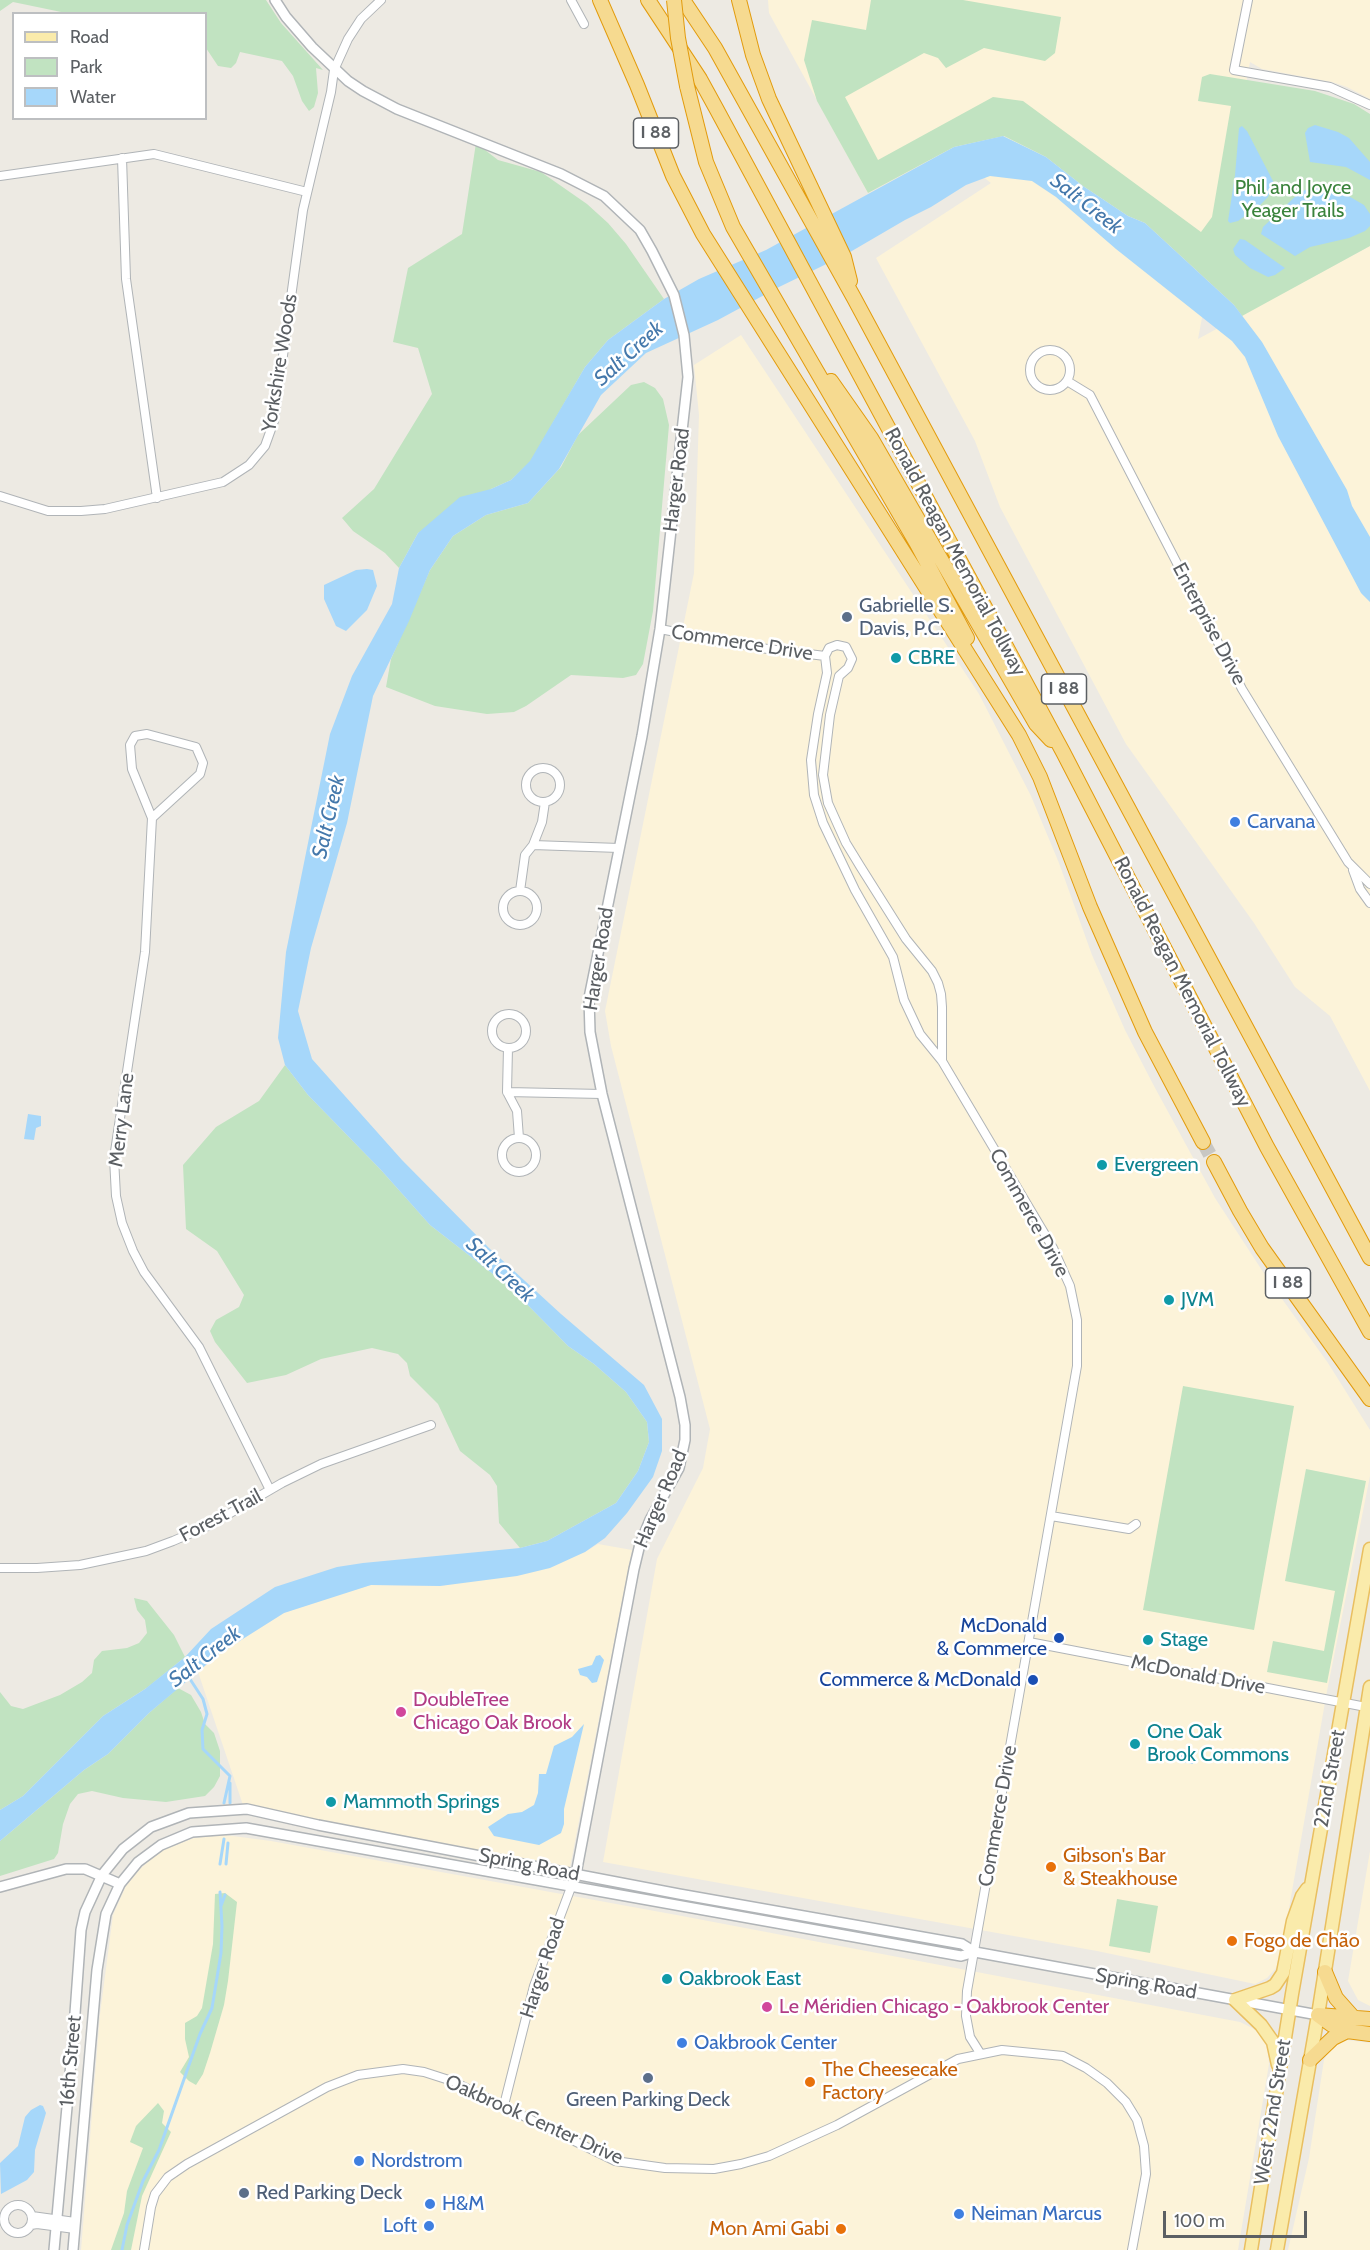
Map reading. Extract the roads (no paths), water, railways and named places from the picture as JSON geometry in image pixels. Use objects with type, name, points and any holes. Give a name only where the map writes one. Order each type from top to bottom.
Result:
[{"type":"highway","name":"Ronald Reagan Memorial Tollway","points":[[600,0],[634,76],[673,176],[703,234],[1019,735],[1040,777],[1086,897],[1140,1022],[1203,1142]]},
{"type":"highway","name":"Ronald Reagan Memorial Tollway","points":[[648,0],[700,79],[1063,752],[1267,1147],[1370,1332]]},
{"type":"highway","points":[[674,0],[687,86],[701,144],[720,197],[748,255],[917,544],[1019,735]]},
{"type":"highway","name":"Ronald Reagan Memorial Tollway","points":[[683,0],[715,48],[854,298],[1370,1258]]},
{"type":"highway","points":[[739,0],[760,75],[814,198],[844,257],[854,298]]},
{"type":"highway","points":[[776,302],[871,438],[1036,724],[1063,752]]},
{"type":"highway","name":"I 88","points":[[1215,1162],[1262,1248],[1370,1399]]},
{"type":"highway","points":[[1325,1972],[1336,1998],[1352,2016]]},
{"type":"highway","points":[[1318,2015],[1370,2019]]},
{"type":"highway","points":[[1318,2015],[1332,2025],[1347,2031],[1370,2034]]},
{"type":"highway","points":[[1310,2060],[1333,2038],[1347,2031]]},
{"type":"main road","name":"22nd Street","points":[[1290,2010],[1370,1549]]},
{"type":"main road","name":"22nd Street","points":[[1318,2015],[1370,1687]]},
{"type":"main road","points":[[1280,2071],[1273,2042],[1261,2025],[1235,2000],[1270,1989],[1283,1973],[1293,1921],[1302,1896],[1311,1884]]},
{"type":"main road","name":"West 22nd Street","points":[[1251,2250],[1290,2010]]},
{"type":"main road","name":"West 22nd Street","points":[[1277,2250],[1318,2015]]},
{"type":"street","name":"Harger Road","points":[[275,0],[298,33],[334,70],[356,86],[397,109],[561,174],[604,196],[640,230],[667,280],[680,315],[687,354],[688,377],[682,446],[660,629],[642,736],[589,998],[590,1032],[602,1094],[680,1397],[685,1440],[679,1468],[650,1520],[640,1544],[576,1874],[534,1986],[504,2105]]},
{"type":"street","name":"Yorkshire Woods","points":[[0,496],[48,511],[105,509],[223,482],[249,465],[265,446],[274,421],[307,192],[332,92],[334,70],[357,24],[370,8],[381,0]]},
{"type":"street","points":[[571,0],[584,24]]},
{"type":"street","points":[[1248,0],[1234,70],[1330,87],[1370,105]]},
{"type":"street","points":[[0,176],[154,154],[307,192]]},
{"type":"street","points":[[122,158],[126,279],[157,498]]},
{"type":"street","points":[[1045,350],[1059,352],[1066,358],[1070,367],[1067,381],[1055,388],[1036,384],[1031,376],[1032,362],[1045,350]]},
{"type":"street","name":"Enterprise Drive","points":[[1067,381],[1090,395],[1230,667],[1353,869],[1360,889],[1370,903]]},
{"type":"street","name":"Commerce Drive","points":[[660,629],[745,645],[825,656]]},
{"type":"street","name":"Commerce Drive","points":[[942,1061],[942,1001],[938,983],[932,971],[906,939],[860,866],[846,843],[828,803],[823,775],[830,715],[839,676],[848,668],[852,659],[849,651],[842,646],[829,648],[825,656],[827,673],[811,760],[814,795],[823,823],[855,890],[893,957],[911,1018],[920,1034],[942,1061],[1053,1248],[1073,1297],[1077,1320],[1078,1357],[975,1952]]},
{"type":"street","name":"Merry Lane","points":[[152,818],[200,774],[202,763],[196,747],[147,734],[135,736],[130,745],[129,757],[152,818],[145,952],[114,1158],[118,1206],[127,1238],[141,1266],[200,1347],[270,1490]]},
{"type":"street","points":[[540,768],[554,772],[561,784],[558,795],[545,802],[534,800],[527,791],[526,785],[531,772],[540,768]]},
{"type":"street","points":[[520,891],[524,861],[542,822],[545,802]]},
{"type":"street","points":[[533,845],[619,848]]},
{"type":"street","name":"Enterprise Drive","points":[[1353,869],[1370,885]]},
{"type":"street","points":[[520,891],[531,895],[537,904],[537,910],[532,920],[523,925],[517,925],[508,920],[503,909],[510,895],[520,891]]},
{"type":"street","points":[[511,1013],[517,1015],[524,1023],[525,1035],[519,1044],[508,1048],[498,1044],[491,1029],[500,1015],[511,1013]]},
{"type":"street","points":[[508,1048],[507,1092],[517,1111],[519,1138]]},
{"type":"street","points":[[507,1092],[602,1094]]},
{"type":"street","points":[[519,1138],[530,1142],[536,1157],[530,1167],[520,1172],[510,1169],[503,1161],[502,1155],[509,1141],[519,1138]]},
{"type":"street","name":"Forest Trail","points":[[0,1568],[80,1565],[146,1551],[208,1526],[321,1464],[431,1425]]},
{"type":"street","points":[[1051,1516],[1129,1529],[1136,1524]]},
{"type":"street","name":"McDonald Drive","points":[[1029,1642],[1366,1707]]},
{"type":"street","name":"Spring Road","points":[[102,1875],[123,1849],[151,1827],[189,1813],[247,1809],[318,1825],[576,1874],[962,1944],[975,1952],[1318,2015]]},
{"type":"street","name":"Spring Road","points":[[120,1884],[129,1871],[161,1845],[192,1832],[246,1828],[962,1956],[975,1952]]},
{"type":"street","points":[[0,1887],[66,1869],[86,1869],[120,1884]]},
{"type":"street","name":"16th Street","points":[[54,2250],[81,1930],[84,1912],[102,1875]]},
{"type":"street","name":"16th Street","points":[[73,2250],[96,1970],[106,1914],[120,1884]]},
{"type":"street","points":[[975,1952],[967,1991],[966,2016],[970,2037],[980,2054]]},
{"type":"street","name":"Oakbrook Center Drive","points":[[144,2250],[155,2194],[168,2177],[187,2164],[327,2087],[358,2075],[403,2069],[424,2072],[452,2081],[615,2161],[665,2168],[720,2168],[769,2156],[837,2125],[958,2059],[1002,2050],[1063,2056],[1086,2068],[1107,2083],[1126,2102],[1137,2120],[1144,2146],[1146,2174],[1132,2250]]},
{"type":"street","points":[[31,2225],[32,2216],[27,2208],[18,2205],[9,2208],[2,2215],[8,2229],[16,2233],[24,2231],[31,2225],[57,2223]]},
{"type":"street","points":[[32,2216],[75,2225]]},
{"type":"water","points":[[1315,125],[1349,138],[1370,162],[1370,180],[1346,167],[1310,162],[1305,133],[1308,128]]},
{"type":"water","points":[[1242,126],[1247,131],[1274,183],[1268,197],[1259,206],[1238,221],[1230,223],[1228,221],[1239,128]]},
{"type":"water","name":"Salt Creek","points":[[1003,136],[1046,157],[1083,186],[1128,216],[1145,223],[1234,305],[1262,342],[1347,490],[1352,506],[1370,537],[1370,602],[1361,593],[1278,436],[1245,357],[1232,341],[1116,249],[1056,197],[1032,181],[990,176],[966,185],[845,255],[718,320],[646,353],[601,395],[559,469],[528,503],[486,515],[453,536],[430,570],[409,621],[373,696],[347,823],[311,948],[298,1011],[312,1059],[402,1160],[489,1248],[644,1385],[662,1419],[662,1451],[653,1477],[627,1513],[605,1538],[585,1552],[550,1568],[517,1576],[440,1586],[371,1585],[284,1613],[219,1654],[149,1713],[108,1754],[84,1770],[0,1841],[0,1810],[23,1796],[103,1716],[145,1689],[185,1657],[211,1629],[275,1587],[337,1567],[520,1548],[547,1541],[616,1503],[638,1471],[649,1442],[647,1422],[626,1392],[594,1364],[568,1346],[511,1288],[430,1225],[381,1170],[308,1095],[285,1065],[278,1038],[286,952],[330,734],[352,676],[392,604],[399,568],[418,533],[460,497],[491,489],[511,480],[530,461],[585,367],[608,340],[664,299],[699,279],[766,250],[954,147]]},
{"type":"water","points":[[1310,187],[1324,187],[1345,194],[1364,205],[1370,214],[1370,226],[1365,231],[1349,238],[1310,247],[1295,256],[1261,234],[1263,227],[1298,194]]},
{"type":"water","points":[[1240,239],[1245,240],[1285,268],[1268,277],[1250,268],[1235,255],[1233,249]]},
{"type":"water","points":[[356,570],[373,570],[377,586],[367,610],[346,631],[336,626],[324,599],[324,585]]},
{"type":"water","points":[[28,1114],[41,1116],[41,1126],[36,1128],[34,1140],[24,1139]]},
{"type":"water","points":[[600,1655],[604,1660],[597,1682],[592,1683],[587,1677],[580,1675],[578,1669],[592,1665],[596,1656]]},
{"type":"water","points":[[584,1724],[564,1809],[564,1824],[561,1833],[539,1845],[494,1836],[488,1827],[508,1814],[522,1812],[534,1805],[538,1793],[539,1774],[546,1774],[554,1746],[572,1737]]},
{"type":"water","points":[[1177,1753],[1195,1756],[1193,1764],[1176,1761]]},
{"type":"water","points":[[40,2105],[46,2113],[35,2150],[34,2172],[27,2180],[1,2194],[0,2163],[18,2146],[25,2117]]},
{"type":"waterway","name":"Salt Creek","points":[[188,1676],[203,1699],[207,1714],[202,1730],[203,1749],[230,1776],[224,1803]]},
{"type":"waterway","points":[[230,1783],[230,1803]]},
{"type":"waterway","points":[[220,1864],[224,1839]]},
{"type":"waterway","points":[[226,1864],[228,1843]]},
{"type":"waterway","points":[[122,2250],[127,2225],[143,2181],[159,2150],[200,2034],[212,2008],[221,1953],[220,1892]]},
{"type":"waterway","points":[[221,1906],[225,1895]]},
{"type":"tunnel","points":[[1203,1142],[1214,1162]]},
{"type":"place","name":"Gabrielle S. Davis, P.C.","points":[[847,617]]},
{"type":"place","name":"CBRE","points":[[896,658]]},
{"type":"place","name":"Carvana","points":[[1235,822]]},
{"type":"place","name":"Evergreen","points":[[1102,1165]]},
{"type":"place","name":"JVM","points":[[1169,1300]]},
{"type":"place","name":"McDonald & Commerce","points":[[1059,1638]]},
{"type":"place","name":"Stage","points":[[1148,1640]]},
{"type":"place","name":"Commerce & McDonald","points":[[1033,1680]]},
{"type":"place","name":"DoubleTree Chicago Oak Brook","points":[[401,1712]]},
{"type":"place","name":"One Oak Brook Commons","points":[[1135,1744]]},
{"type":"place","name":"Mammoth Springs","points":[[331,1802]]},
{"type":"place","name":"Gibson's Bar & Steakhouse","points":[[1051,1867]]},
{"type":"place","name":"Fogo de Chão","points":[[1232,1941]]},
{"type":"place","name":"Oakbrook East","points":[[667,1979]]},
{"type":"place","name":"Le Méridien Chicago - Oakbrook Center","points":[[767,2007]]},
{"type":"place","name":"Oakbrook Center","points":[[682,2043]]},
{"type":"place","name":"Green Parking Deck","points":[[648,2078]]},
{"type":"place","name":"The Cheesecake Factory","points":[[810,2082]]},
{"type":"place","name":"Nordstrom","points":[[359,2161]]},
{"type":"place","name":"Red Parking Deck","points":[[244,2193]]},
{"type":"place","name":"H&M","points":[[430,2204]]},
{"type":"place","name":"Neiman Marcus","points":[[959,2214]]},
{"type":"place","name":"Loft","points":[[429,2226]]},
{"type":"place","name":"Mon Ami Gabi","points":[[841,2229]]},
{"type":"park label","name":"Phil and Joyce Yeager Trails","points":[[1293,200]]}]
